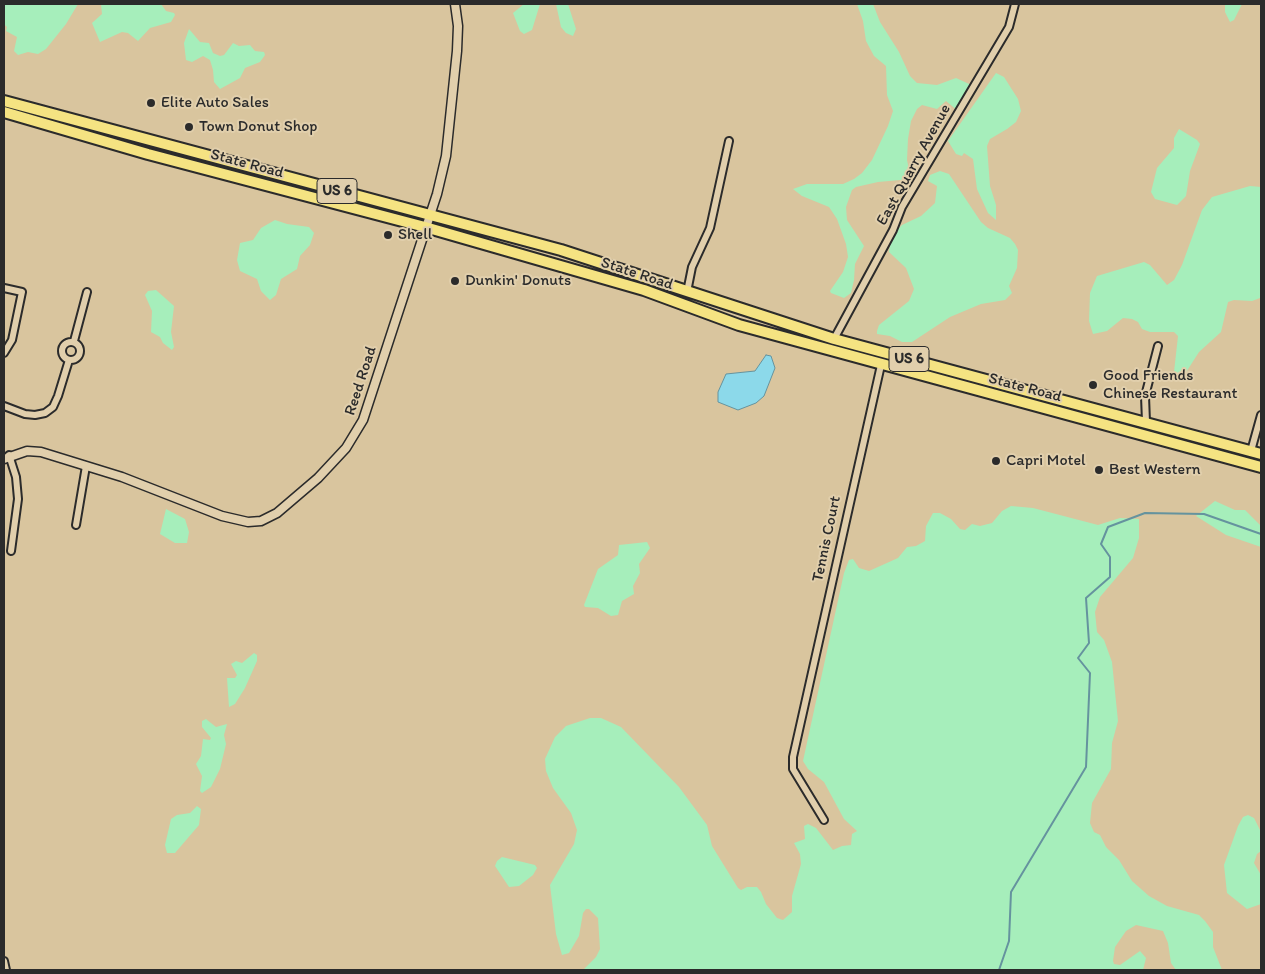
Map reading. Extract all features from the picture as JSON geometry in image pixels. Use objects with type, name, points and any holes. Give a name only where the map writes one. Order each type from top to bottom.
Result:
[{"type":"main road","name":"State Road","points":[[4,101],[561,250],[834,339],[1256,452]]},
{"type":"main road","name":"State Road","points":[[4,112],[148,154],[425,227],[644,290],[739,325],[1261,467]]},
{"type":"street","name":"Reed Road","points":[[7,457],[34,451],[86,466],[231,519],[254,522],[277,513],[324,472],[346,448],[358,430],[369,404],[425,227],[431,216],[444,168],[448,138],[458,37],[455,4]]},
{"type":"street","name":"East Quarry Avenue","points":[[834,339],[893,230],[902,207],[1009,27],[1015,4]]},
{"type":"street","points":[[687,292],[692,267],[710,228],[729,141]]},
{"type":"street","points":[[644,290],[649,279]]},
{"type":"street","points":[[4,288],[22,292],[12,340],[4,353]]},
{"type":"street","points":[[74,342],[87,292]]},
{"type":"street","points":[[74,342],[79,345],[80,353],[77,358],[69,360],[62,354],[62,348],[66,343],[74,342]]},
{"type":"street","points":[[1146,422],[1145,396],[1158,346]]},
{"type":"street","points":[[907,372],[910,359]]},
{"type":"street","points":[[4,406],[25,414],[35,415],[45,412],[52,407],[58,396],[69,360]]},
{"type":"street","name":"Tennis Court","points":[[824,820],[792,769],[800,718],[881,365]]},
{"type":"street","points":[[1034,406],[1037,393]]},
{"type":"street","points":[[1256,452],[1261,415]]},
{"type":"street","points":[[7,457],[16,477],[18,499],[11,552]]},
{"type":"street","points":[[76,525],[86,466]]},
{"type":"street","points":[[4,961],[6,970]]},
{"type":"green space","points":[[4,4],[78,4],[66,24],[46,49],[38,54],[28,52],[18,55],[14,51],[17,37],[6,31],[7,27],[4,24]]},
{"type":"green space","points":[[101,4],[161,4],[166,11],[175,15],[171,22],[150,28],[138,41],[128,33],[122,32],[100,42],[92,23],[102,14]]},
{"type":"green space","points":[[524,4],[540,4],[532,30],[524,34],[520,31],[513,13]]},
{"type":"green space","points":[[556,4],[568,4],[576,29],[573,36],[566,33],[561,27]]},
{"type":"green space","points":[[857,4],[873,4],[880,22],[899,52],[910,76],[917,83],[937,85],[956,78],[978,88],[970,102],[958,111],[946,101],[937,109],[922,105],[917,109],[911,121],[908,139],[907,160],[911,179],[878,182],[856,187],[852,190],[846,207],[847,220],[864,246],[855,264],[851,293],[844,298],[830,291],[843,272],[848,257],[846,244],[837,219],[829,207],[802,196],[793,189],[807,184],[843,184],[854,179],[862,173],[872,160],[888,126],[893,111],[887,95],[886,66],[874,56],[866,41],[863,21]]},
{"type":"green space","points":[[1225,4],[1242,4],[1234,20],[1230,22],[1225,12]]},
{"type":"green space","points":[[189,29],[200,42],[209,43],[213,53],[220,56],[224,55],[233,43],[239,46],[250,45],[255,51],[264,52],[265,55],[260,62],[245,68],[240,78],[220,89],[214,82],[210,60],[203,56],[192,62],[186,60],[184,43]]},
{"type":"green space","points":[[996,73],[1004,77],[1018,99],[1021,111],[1016,122],[990,139],[987,146],[990,186],[996,205],[996,220],[988,213],[977,189],[973,159],[964,153],[962,156],[956,154],[948,141]]},
{"type":"green space","points":[[1179,129],[1197,140],[1200,144],[1190,171],[1186,196],[1177,205],[1155,199],[1151,192],[1157,168],[1174,148],[1174,138]]},
{"type":"green space","points":[[940,171],[949,174],[981,222],[988,228],[1010,238],[1015,244],[1018,250],[1017,268],[1009,286],[1012,293],[1005,300],[981,304],[950,317],[912,342],[902,342],[890,336],[877,334],[879,325],[909,301],[914,289],[906,268],[889,252],[890,244],[895,232],[902,225],[921,216],[935,203],[937,186],[928,181],[930,175]]},
{"type":"green space","points":[[1250,186],[1261,187],[1260,298],[1252,301],[1234,300],[1228,302],[1221,332],[1199,352],[1183,377],[1178,377],[1174,372],[1178,336],[1174,332],[1150,332],[1142,329],[1138,322],[1123,318],[1107,331],[1093,334],[1089,321],[1090,293],[1097,276],[1144,262],[1150,265],[1167,285],[1174,280],[1182,265],[1202,210],[1212,197]]},
{"type":"green space","points":[[275,220],[309,227],[314,233],[310,245],[300,256],[297,269],[281,279],[276,295],[270,300],[261,291],[257,279],[240,271],[237,260],[240,243],[253,240],[261,228]]},
{"type":"green space","points":[[156,290],[174,306],[171,332],[174,347],[172,350],[163,343],[160,337],[151,332],[152,311],[145,295],[148,291]]},
{"type":"green space","points":[[1215,501],[1235,510],[1245,510],[1261,526],[1261,547],[1226,535],[1196,516]]},
{"type":"green space","points":[[1011,506],[1033,508],[1098,525],[1120,518],[1139,519],[1139,538],[1133,558],[1100,597],[1095,612],[1097,632],[1104,640],[1112,662],[1118,721],[1112,743],[1111,769],[1092,803],[1090,823],[1094,832],[1100,835],[1106,847],[1119,860],[1132,881],[1149,896],[1167,906],[1199,915],[1205,921],[1213,932],[1213,947],[1222,970],[1176,970],[1171,963],[1168,943],[1163,931],[1136,925],[1126,931],[1115,947],[1113,961],[1114,964],[1120,965],[1140,951],[1146,958],[1143,970],[583,970],[596,957],[600,949],[598,918],[589,909],[586,909],[583,913],[579,936],[569,953],[562,955],[556,934],[550,885],[574,844],[577,830],[571,813],[553,788],[546,771],[545,759],[555,737],[566,726],[590,718],[601,718],[621,727],[679,787],[707,825],[712,846],[738,888],[741,890],[747,887],[757,887],[766,904],[777,918],[783,920],[792,912],[792,896],[801,864],[800,854],[794,843],[805,839],[804,826],[808,824],[816,828],[833,850],[851,845],[852,834],[857,831],[844,819],[824,782],[808,769],[803,761],[844,573],[849,560],[853,559],[859,568],[869,571],[898,558],[907,547],[916,546],[925,541],[926,526],[933,513],[940,513],[951,519],[960,529],[965,530],[972,524],[980,526],[992,523],[1002,511]]},
{"type":"green space","points":[[166,509],[185,519],[189,532],[187,543],[175,543],[160,534]]},
{"type":"green space","points":[[647,542],[650,548],[639,564],[640,573],[633,586],[634,594],[622,601],[618,615],[611,616],[598,608],[585,607],[584,605],[598,569],[618,555],[619,545]]},
{"type":"green space","points":[[254,653],[257,655],[257,661],[245,688],[235,704],[229,707],[227,678],[235,678],[237,675],[231,664],[236,661],[242,663]]},
{"type":"green space","points":[[206,719],[216,727],[227,724],[224,735],[226,744],[220,769],[211,787],[202,793],[200,791],[202,776],[196,764],[201,756],[203,739],[210,740],[211,738],[202,727],[202,721]]},
{"type":"green space","points":[[197,806],[201,809],[199,825],[175,853],[167,853],[165,845],[171,819],[177,815],[190,813]]},
{"type":"green space","points":[[1248,815],[1254,818],[1261,832],[1261,851],[1257,854],[1254,863],[1261,875],[1261,904],[1247,909],[1227,893],[1224,865],[1238,826],[1243,817]]},
{"type":"green space","points":[[502,857],[535,865],[537,868],[533,875],[519,886],[509,887],[495,866]]},
{"type":"water","points":[[766,355],[771,356],[775,368],[764,396],[756,403],[738,410],[718,402],[718,392],[726,374],[755,371]]},
{"type":"waterway","points":[[999,970],[1009,941],[1011,892],[1086,767],[1090,673],[1078,658],[1089,643],[1086,598],[1110,577],[1110,557],[1101,544],[1108,527],[1145,513],[1204,514],[1261,534]]},
{"type":"place","name":"Elite Auto Sales","points":[[151,103]]},
{"type":"place","name":"Town Donut Shop","points":[[189,127]]},
{"type":"place","name":"Shell","points":[[388,235]]},
{"type":"place","name":"Dunkin' Donuts","points":[[455,281]]},
{"type":"place","name":"Good Friends Chinese Restaurant","points":[[1093,385]]},
{"type":"place","name":"Capri Motel","points":[[996,461]]},
{"type":"place","name":"Best Western","points":[[1099,470]]}]
